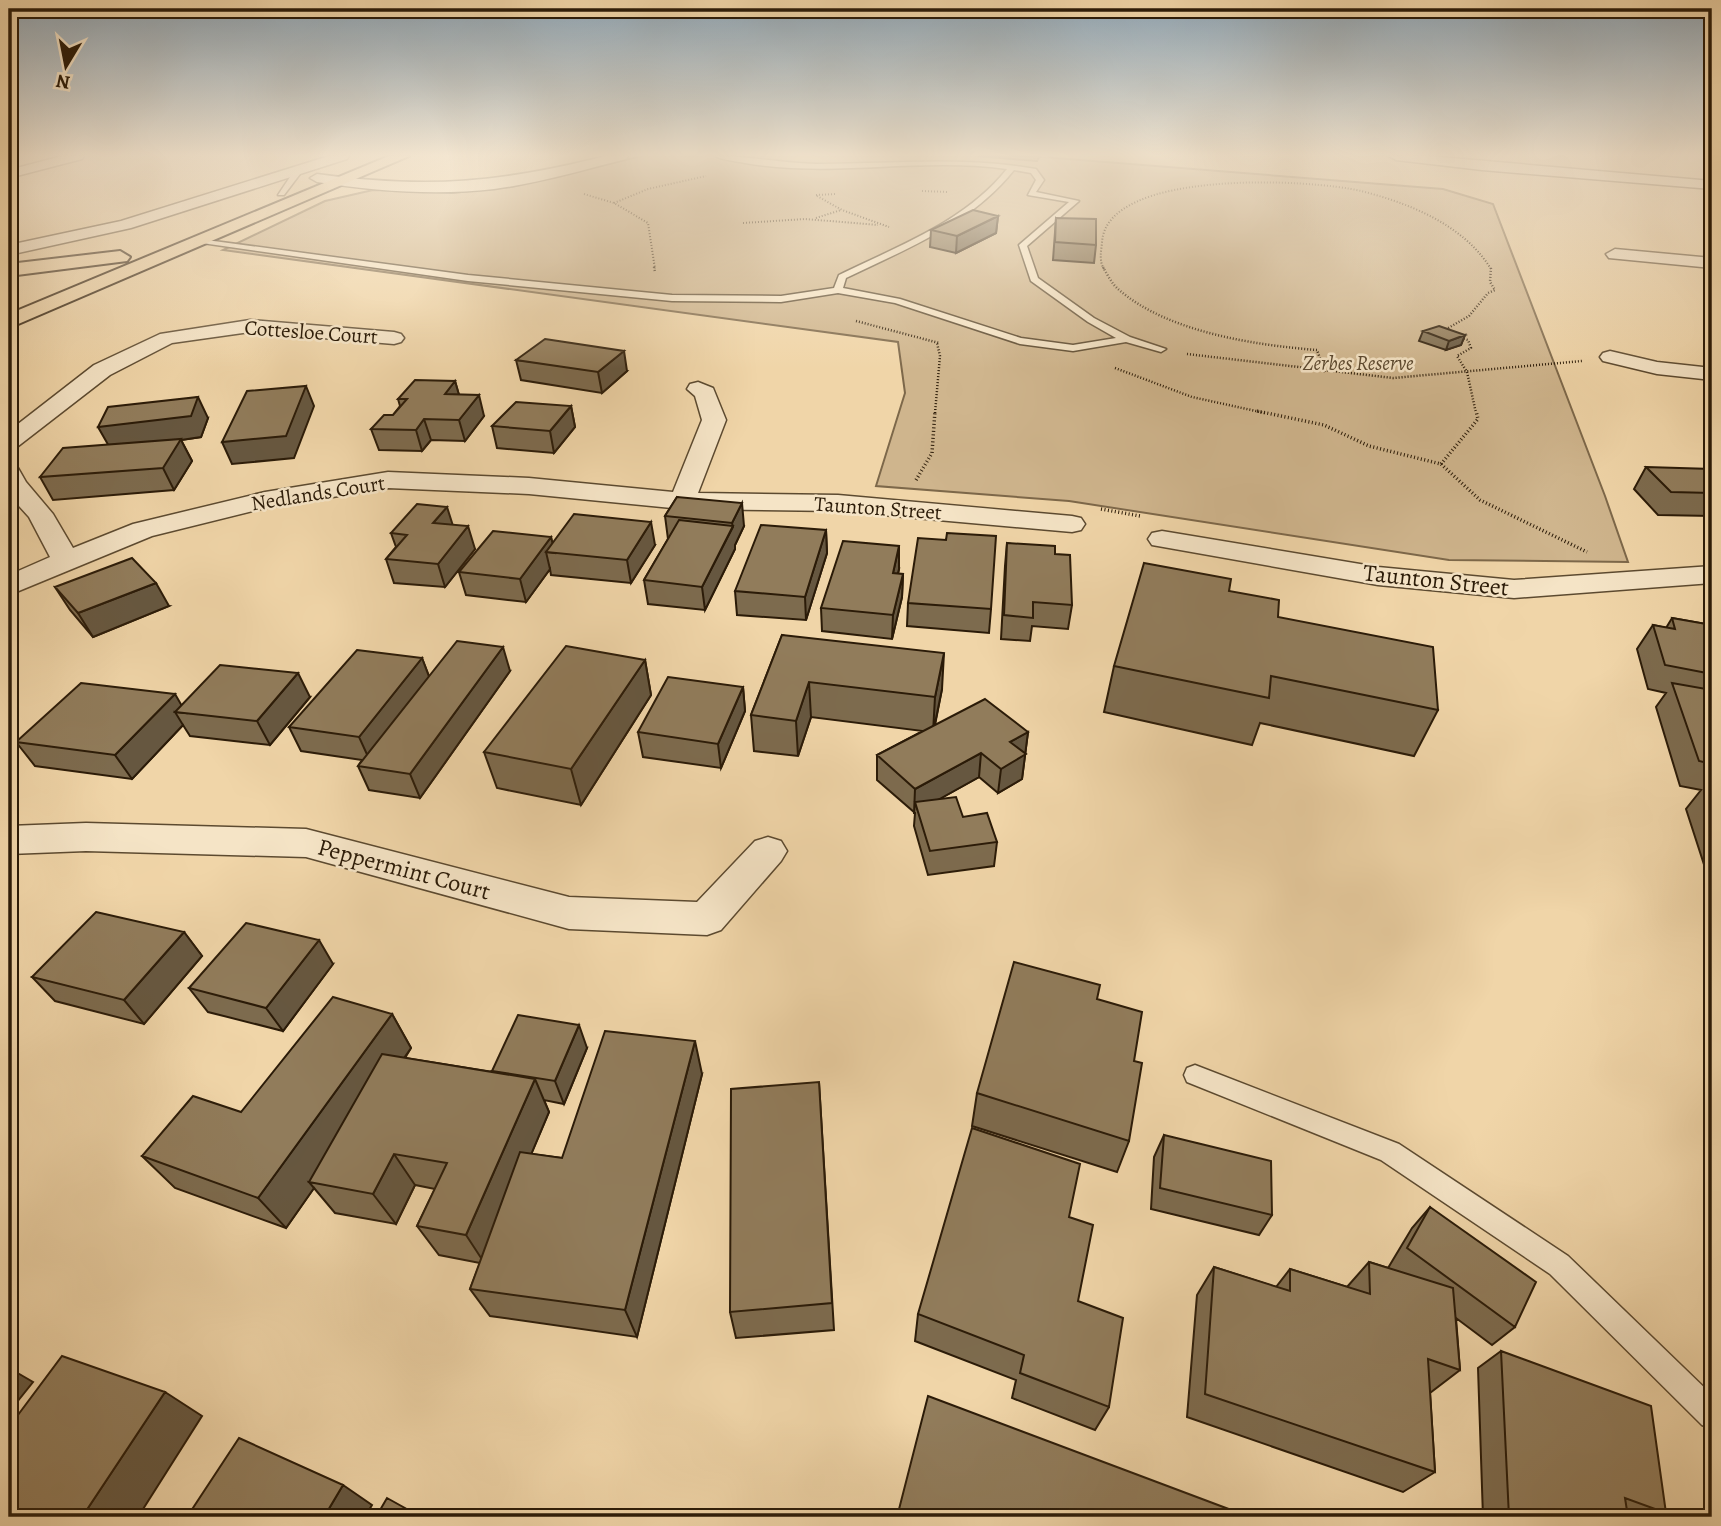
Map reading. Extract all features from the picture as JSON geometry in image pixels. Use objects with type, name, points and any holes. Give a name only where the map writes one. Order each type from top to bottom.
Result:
[{"type":"main road","points":[[9,322],[120,257],[195,227]]},
{"type":"main road","points":[[14,293],[90,289],[234,227]]},
{"type":"main road","points":[[9,270],[120,257]]},
{"type":"street","points":[[9,250],[115,227]]},
{"type":"street","points":[[1615,254],[1712,263]]},
{"type":"street","name":"Cottesloe Court","points":[[9,442],[102,370],[167,338],[250,326],[394,338]]},
{"type":"street","points":[[1610,358],[1657,368],[1712,374]]},
{"type":"street","points":[[682,501],[714,420],[705,393],[698,389]]},
{"type":"street","points":[[9,474],[14,485],[40,514],[66,560]]},
{"type":"street","name":"Nedlands Court","points":[[9,586],[143,530],[251,503],[388,480],[529,486],[682,501]]},
{"type":"street","name":"Taunton Street","points":[[682,501],[838,503],[1072,524]]},
{"type":"street","name":"Taunton Street","points":[[1162,539],[1378,576],[1514,589],[1601,585],[1641,579],[1712,575]]},
{"type":"street","name":"Peppermint Court","points":[[9,840],[86,837],[306,843],[569,913],[707,919],[768,851]]},
{"type":"lane","points":[[838,290],[842,277],[940,227]]},
{"type":"lane","points":[[1044,227],[1023,245],[1034,279],[1091,320],[1126,339],[1161,349]]},
{"type":"lane","points":[[199,242],[468,278],[671,298],[781,299],[838,290],[897,301],[1020,341],[1073,348],[1126,339]]},
{"type":"lane","points":[[1195,1074],[1390,1152],[1559,1265],[1712,1415]]},
{"type":"path","points":[[890,227],[923,236]]},
{"type":"path","points":[[1108,227],[1102,235],[1101,263],[1117,287],[1146,309],[1188,327],[1239,341],[1317,350],[1325,372]]},
{"type":"path","points":[[1441,464],[1478,419],[1467,372],[1457,356],[1471,348],[1468,340],[1442,332],[1465,321],[1484,303],[1495,286],[1490,282],[1491,267],[1448,227]]},
{"type":"path","points":[[914,484],[932,453],[940,356],[937,343]]},
{"type":"path","points":[[1073,348],[1127,374],[1192,397],[1324,425],[1369,446],[1441,464],[1480,500],[1641,579]]},
{"type":"path","points":[[1161,349],[1325,372],[1393,378],[1610,358]]},
{"type":"green space","name":"Zerbes Reserve","points":[[270,227],[1502,227],[1628,562],[1449,560],[1069,501],[876,486],[905,393],[898,342],[223,250]]},
{"type":"building","points":[[937,227],[975,227],[957,236],[931,230]]},
{"type":"building","points":[[1056,227],[1096,227],[1096,245],[1055,242]]},
{"type":"building","points":[[1439,326],[1465,335],[1449,341],[1423,331]]},
{"type":"building","points":[[545,339],[624,351],[598,372],[516,360]]},
{"type":"building","points":[[415,380],[455,381],[445,394],[479,395],[459,420],[424,419],[416,430],[371,429],[384,415],[393,415],[407,399],[398,399]]},
{"type":"building","points":[[306,386],[286,436],[222,442],[247,391]]},
{"type":"building","points":[[198,397],[191,416],[98,427],[108,407]]},
{"type":"building","points":[[516,402],[571,406],[550,431],[492,426]]},
{"type":"building","points":[[181,439],[163,468],[40,477],[63,448]]},
{"type":"building","points":[[1646,467],[1712,469],[1712,493],[1671,492]]},
{"type":"building","points":[[677,497],[742,503],[732,523],[665,516]]},
{"type":"building","points":[[417,504],[447,507],[433,523],[468,526],[438,564],[386,559],[407,535],[391,533]]},
{"type":"building","points":[[574,514],[651,522],[627,560],[546,552]]},
{"type":"building","points":[[679,520],[733,526],[702,587],[644,580]]},
{"type":"building","points":[[761,525],[826,530],[805,597],[735,591]]},
{"type":"building","points":[[493,531],[551,537],[520,579],[459,572]]},
{"type":"building","points":[[947,533],[996,536],[991,609],[908,603],[918,538],[946,540]]},
{"type":"building","points":[[843,541],[899,546],[893,573],[903,574],[893,615],[821,608]]},
{"type":"building","points":[[1007,543],[1055,546],[1055,554],[1070,555],[1072,605],[1033,602],[1033,618],[1004,615]]},
{"type":"building","points":[[132,558],[156,583],[78,613],[55,587]]},
{"type":"building","points":[[1144,563],[1231,579],[1229,591],[1279,600],[1278,617],[1433,647],[1438,710],[1271,676],[1269,698],[1114,666]]},
{"type":"building","points":[[1672,618],[1712,625],[1712,674],[1665,665],[1653,625],[1675,629]]},
{"type":"building","points":[[782,635],[944,653],[935,697],[809,682],[796,721],[751,715]]},
{"type":"building","points":[[457,641],[503,647],[410,774],[358,766]]},
{"type":"building","points":[[566,646],[645,660],[571,769],[484,752]]},
{"type":"building","points":[[357,650],[422,658],[359,737],[289,727]]},
{"type":"building","points":[[220,665],[298,673],[257,721],[175,712]]},
{"type":"building","points":[[668,677],[743,687],[718,744],[638,732]]},
{"type":"building","points":[[81,683],[175,694],[115,755],[16,742]]},
{"type":"building","points":[[1672,683],[1712,690],[1712,764],[1699,761]]},
{"type":"building","points":[[985,699],[1028,732],[1010,742],[1026,754],[1001,769],[981,753],[915,789],[877,755]]},
{"type":"building","points":[[1706,785],[1712,786],[1712,804]]},
{"type":"building","points":[[956,797],[963,817],[987,813],[997,842],[930,851],[915,802]]},
{"type":"building","points":[[96,912],[184,932],[124,1000],[32,977]]},
{"type":"building","points":[[246,923],[319,940],[266,1008],[189,988]]},
{"type":"building","points":[[1014,962],[1100,985],[1097,999],[1142,1012],[1134,1061],[1142,1063],[1129,1141],[977,1093]]},
{"type":"building","points":[[333,997],[392,1014],[258,1198],[142,1156],[193,1096],[241,1112]]},
{"type":"building","points":[[518,1015],[579,1025],[555,1081],[492,1071]]},
{"type":"building","points":[[605,1031],[695,1041],[625,1310],[470,1289],[520,1152],[562,1158]]},
{"type":"building","points":[[382,1054],[535,1079],[466,1235],[417,1226],[447,1163],[394,1154],[373,1194],[309,1182]]},
{"type":"building","points":[[819,1082],[832,1303],[730,1312],[731,1089]]},
{"type":"building","points":[[972,1128],[1080,1164],[1069,1217],[1093,1225],[1078,1301],[1123,1318],[1109,1407],[1020,1373],[1024,1355],[918,1314]]},
{"type":"building","points":[[1164,1135],[1271,1161],[1272,1215],[1160,1188]]},
{"type":"building","points":[[1430,1207],[1536,1282],[1515,1327],[1407,1248]]},
{"type":"building","points":[[1369,1262],[1453,1288],[1460,1370],[1428,1359],[1435,1472],[1205,1394],[1214,1267],[1290,1291],[1290,1269],[1370,1294]]},
{"type":"building","points":[[1501,1351],[1651,1406],[1666,1513],[1625,1498],[1628,1517],[1509,1517]]},
{"type":"building","points":[[62,1356],[165,1392],[82,1517],[9,1517],[9,1427]]},
{"type":"building","points":[[928,1396],[1250,1517],[897,1517]]},
{"type":"building","points":[[239,1438],[343,1485],[324,1517],[187,1517]]},
{"type":"building","points":[[387,1498],[421,1517],[376,1517]]}]
